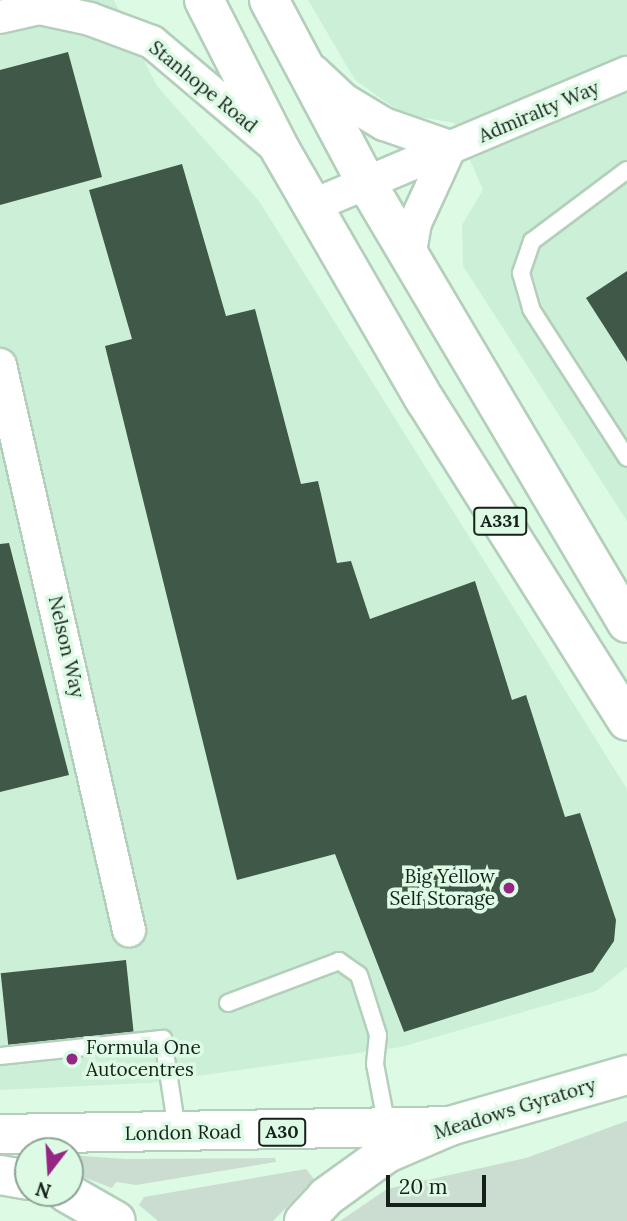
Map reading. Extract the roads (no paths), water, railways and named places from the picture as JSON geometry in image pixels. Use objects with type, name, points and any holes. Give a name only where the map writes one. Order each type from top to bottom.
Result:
[{"type":"main road","name":"A331","points":[[204,0],[281,151],[425,400],[627,721]]},
{"type":"main road","name":"A331","points":[[269,0],[367,184],[627,623]]},
{"type":"main road","name":"Meadows Gyratory","points":[[304,1221],[326,1197],[387,1153],[450,1126],[621,1073]]},
{"type":"main road","name":"London Road","points":[[0,1134],[177,1134],[450,1126]]},
{"type":"main road","points":[[84,1203],[116,1221]]},
{"type":"street","name":"Stanhope Road","points":[[0,17],[45,4],[76,0]]},
{"type":"street","name":"Stanhope Road","points":[[45,4],[152,42],[281,151]]},
{"type":"street","points":[[302,62],[361,111],[450,148],[415,222],[409,257]]},
{"type":"street","name":"Admiralty Way","points":[[314,205],[627,73]]},
{"type":"street","name":"Nelson Way","points":[[0,365],[130,930]]},
{"type":"lane","points":[[627,170],[531,241],[521,273],[531,309],[627,458]]},
{"type":"lane","points":[[228,1003],[340,961],[359,975],[378,1035],[375,1064],[387,1127]]},
{"type":"lane","points":[[0,1056],[163,1040],[177,1134]]},
{"type":"place","name":"Big Yellow Self Storage","points":[[509,888]]},
{"type":"place","name":"Formula One Autocentres","points":[[72,1059]]}]
